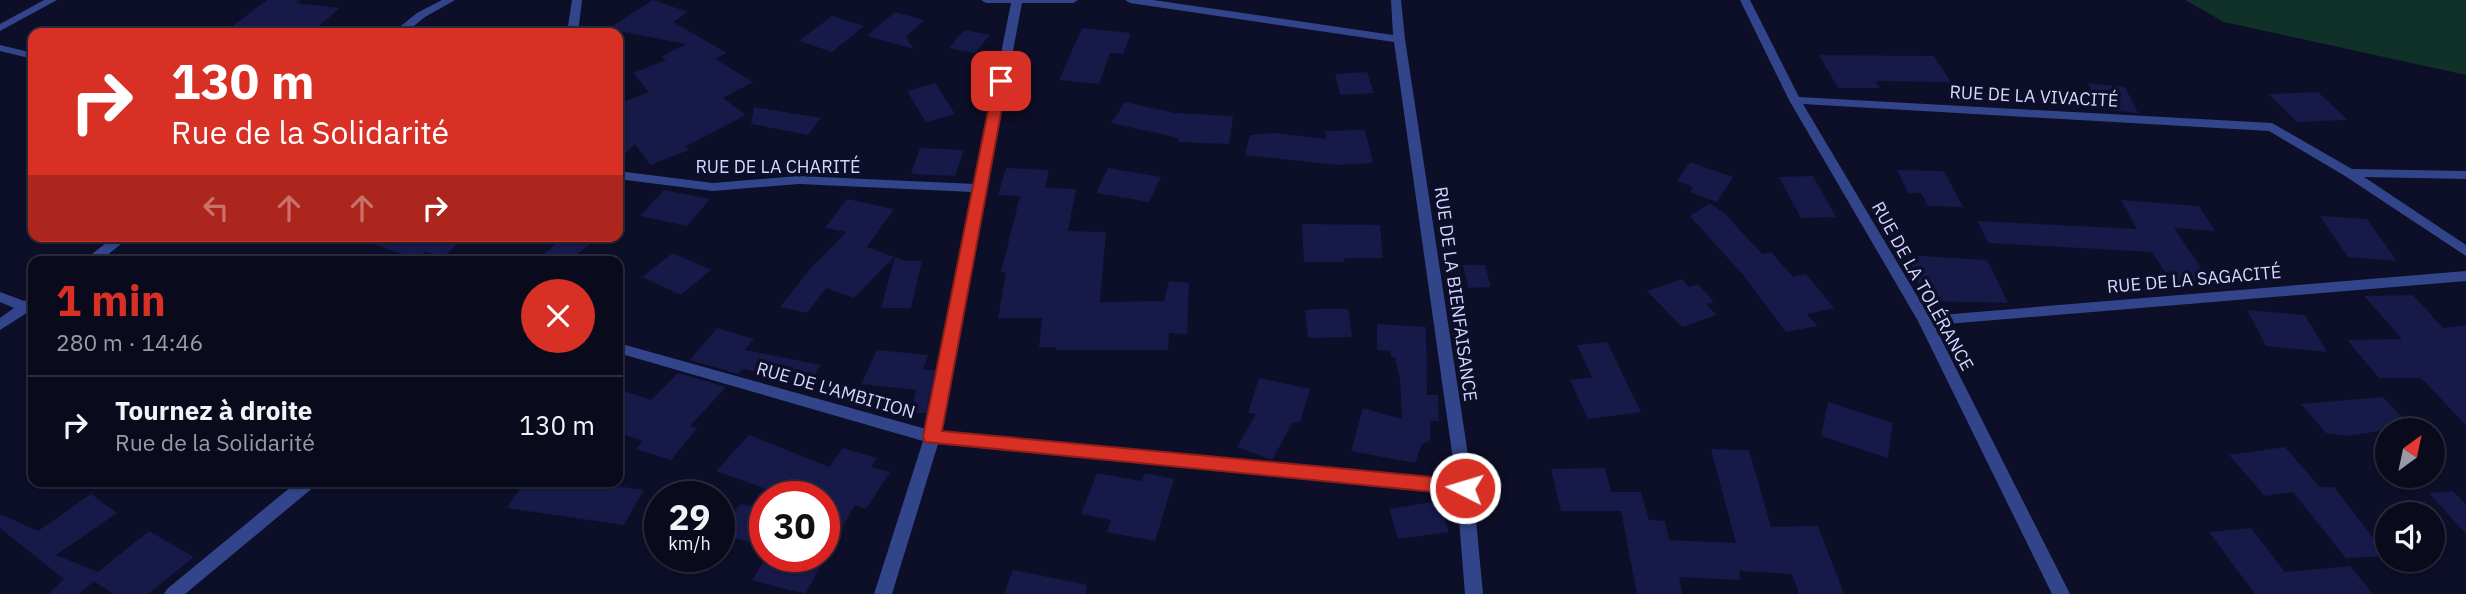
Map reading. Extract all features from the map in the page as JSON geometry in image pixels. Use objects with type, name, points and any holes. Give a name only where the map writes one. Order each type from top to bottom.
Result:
[{"type":"street","points":[[0,28],[52,0]]},
{"type":"street","points":[[404,28],[421,15],[450,0]]},
{"type":"street","points":[[574,28],[577,0]]},
{"type":"street","points":[[986,0],[1073,0]]},
{"type":"street","points":[[883,594],[932,437],[1016,0]]},
{"type":"street","points":[[1130,0],[1399,39]]},
{"type":"street","name":"RUE DE LA BIENFAISANCE","points":[[1396,0],[1399,39],[1465,488],[1475,594]]},
{"type":"street","name":"RUE DE LA TOLÉRANCE","points":[[1745,0],[1795,100],[1925,321],[2062,594]]},
{"type":"street","points":[[0,48],[28,55]]},
{"type":"street","name":"RUE DE LA VIVACITÉ","points":[[1795,100],[2272,127],[2348,173]]},
{"type":"street","points":[[2348,173],[2466,174]]},
{"type":"street","points":[[2348,173],[2466,251]]},
{"type":"street","name":"RUE DE LA CHARITÉ","points":[[623,176],[713,187],[799,180],[980,188]]},
{"type":"street","points":[[97,256],[116,242]]},
{"type":"street","name":"RUE DE LA SAGACITÉ","points":[[1925,321],[2466,276]]},
{"type":"street","points":[[0,297],[28,305]]},
{"type":"street","points":[[0,324],[28,306]]},
{"type":"street","name":"RUE DE L'AMBITION","points":[[623,349],[932,437],[1465,488]]},
{"type":"street","points":[[173,594],[302,487]]},
{"type":"green space","points":[[2185,0],[2466,0],[2466,75],[2224,22]]},
{"type":"building","points":[[267,0],[301,0],[296,3],[340,8],[317,28],[231,27]]},
{"type":"building","points":[[653,0],[688,12],[673,22],[727,53],[715,59],[753,82],[723,98],[746,115],[686,146],[689,150],[650,165],[635,144],[623,155],[623,102],[649,92],[633,73],[666,60],[661,57],[686,44],[623,32],[623,28],[610,28]]},
{"type":"building","points":[[895,12],[924,20],[906,37],[914,49],[867,36]]},
{"type":"building","points":[[832,16],[864,26],[832,52],[799,41]]},
{"type":"building","points":[[1082,28],[1131,33],[1123,54],[1110,53],[1099,84],[1059,80]]},
{"type":"building","points":[[964,30],[990,35],[975,53],[949,48]]},
{"type":"building","points":[[1819,55],[1934,56],[1951,82],[1876,81],[1880,88],[1838,88]]},
{"type":"building","points":[[1367,72],[1374,93],[1340,95],[1335,74]]},
{"type":"building","points":[[935,83],[955,114],[926,122],[907,91]]},
{"type":"building","points":[[2088,83],[2125,87],[2138,113],[2100,109]]},
{"type":"building","points":[[2318,92],[2348,120],[2297,122],[2268,94]]},
{"type":"building","points":[[1125,102],[1175,113],[1233,116],[1229,144],[1178,142],[1179,138],[1111,123]]},
{"type":"building","points":[[754,107],[821,118],[808,135],[751,124]]},
{"type":"building","points":[[1365,130],[1373,163],[1337,165],[1245,155],[1250,135],[1275,133],[1326,139],[1325,131]]},
{"type":"building","points":[[920,148],[964,150],[955,176],[911,174]]},
{"type":"building","points":[[1690,162],[1733,177],[1717,202],[1690,192],[1693,187],[1677,181]]},
{"type":"building","points":[[1006,168],[1049,170],[1045,188],[1076,189],[1068,231],[1106,232],[1100,302],[1164,301],[1169,281],[1189,283],[1187,334],[1169,333],[1168,350],[1056,350],[1057,347],[1039,347],[1042,318],[998,318],[1006,272],[1001,272],[1020,196],[998,195]]},
{"type":"building","points":[[1108,168],[1161,177],[1149,202],[1096,193]]},
{"type":"building","points":[[1897,170],[1944,171],[1963,207],[1928,206],[1921,193],[1908,193]]},
{"type":"building","points":[[1813,176],[1836,217],[1801,218],[1779,177]]},
{"type":"building","points":[[664,190],[710,199],[687,226],[640,216]]},
{"type":"building","points":[[847,199],[894,209],[867,247],[894,257],[854,298],[826,288],[807,313],[780,307],[810,269],[846,232],[825,228]]},
{"type":"building","points":[[2121,200],[2199,206],[2215,231],[2174,228],[2214,287],[2174,286],[2152,252],[1989,243],[1977,221],[2137,229]]},
{"type":"building","points":[[1710,203],[1725,214],[1762,254],[1771,252],[1793,277],[1806,274],[1834,308],[1807,314],[1817,326],[1786,332],[1743,275],[1690,216]]},
{"type":"building","points":[[2320,216],[2367,219],[2397,261],[2348,257]]},
{"type":"building","points":[[1302,224],[1380,225],[1383,258],[1304,262]]},
{"type":"building","points":[[367,242],[460,242],[444,256],[425,252],[420,256],[408,256]]},
{"type":"building","points":[[557,242],[593,242],[575,256],[542,256]]},
{"type":"building","points":[[673,253],[711,270],[681,295],[642,277]]},
{"type":"building","points":[[1907,255],[1987,260],[2008,303],[1925,301]]},
{"type":"building","points":[[895,257],[907,261],[922,261],[911,308],[881,308]]},
{"type":"building","points":[[1463,265],[1485,265],[1491,287],[1468,288]]},
{"type":"building","points":[[1682,279],[1689,287],[1698,284],[1714,302],[1706,304],[1717,315],[1682,327],[1647,291]]},
{"type":"building","points":[[2413,295],[2443,328],[2466,325],[2466,425],[2421,378],[2379,378],[2347,340],[2402,339],[2364,296]]},
{"type":"building","points":[[1348,309],[1352,337],[1308,338],[1305,310]]},
{"type":"building","points":[[2247,310],[2305,315],[2327,352],[2266,346]]},
{"type":"building","points":[[1377,324],[1426,327],[1427,395],[1438,395],[1439,421],[1430,421],[1430,441],[1422,444],[1415,463],[1351,451],[1363,408],[1402,419],[1400,379],[1395,357],[1391,357],[1391,351],[1377,350]]},
{"type":"building","points":[[717,328],[754,339],[745,350],[821,365],[810,383],[742,369],[738,374],[690,360]]},
{"type":"building","points":[[1607,342],[1641,412],[1588,419],[1570,380],[1592,377],[1577,345]]},
{"type":"building","points":[[877,350],[928,355],[923,370],[935,370],[926,413],[911,413],[916,390],[861,384]]},
{"type":"building","points":[[678,373],[726,387],[690,426],[697,428],[671,460],[636,449],[643,441],[623,434],[623,391],[651,400]]},
{"type":"building","points":[[1259,378],[1310,389],[1300,422],[1293,422],[1272,460],[1237,447],[1256,414],[1248,413]]},
{"type":"building","points":[[2383,397],[2403,418],[2375,418],[2375,432],[2347,436],[2326,433],[2301,404]]},
{"type":"building","points":[[1828,402],[1893,423],[1888,458],[1821,436]]},
{"type":"building","points":[[749,435],[829,467],[843,448],[877,458],[871,467],[890,472],[866,509],[855,505],[840,532],[840,481],[749,483],[716,471]]},
{"type":"building","points":[[2285,447],[2320,487],[2334,487],[2375,540],[2375,557],[2346,558],[2293,492],[2265,496],[2229,455]]},
{"type":"building","points":[[1711,449],[1749,450],[1771,527],[1818,526],[1844,594],[1799,594],[1792,574],[1739,571],[1741,580],[1679,577],[1682,594],[1637,594],[1621,511],[1561,511],[1551,469],[1605,468],[1611,492],[1641,492],[1649,520],[1665,521],[1669,540],[1736,543]]},
{"type":"building","points":[[1097,473],[1142,481],[1145,473],[1174,479],[1155,541],[1107,532],[1111,520],[1081,514]]},
{"type":"building","points":[[521,487],[623,487],[644,490],[624,525],[507,508]]},
{"type":"building","points":[[2453,491],[2466,504],[2466,534],[2445,511],[2445,502],[2437,502],[2429,493]]},
{"type":"building","points":[[91,494],[117,513],[56,555],[98,572],[149,531],[194,557],[148,594],[113,594],[94,581],[79,594],[48,594],[64,579],[0,528],[0,514],[38,531]]},
{"type":"building","points":[[1438,501],[1449,532],[1398,539],[1389,509]]},
{"type":"building","points":[[740,504],[749,505],[749,542],[735,538],[735,511]]},
{"type":"building","points":[[2251,528],[2285,572],[2350,566],[2373,594],[2255,594],[2209,532]]},
{"type":"building","points":[[1013,570],[1087,585],[1086,594],[1004,594]]},
{"type":"building","points":[[757,572],[817,572],[805,594],[752,580]]},
{"type":"route","points":[[1001,81],[932,437],[1465,488]]}]
